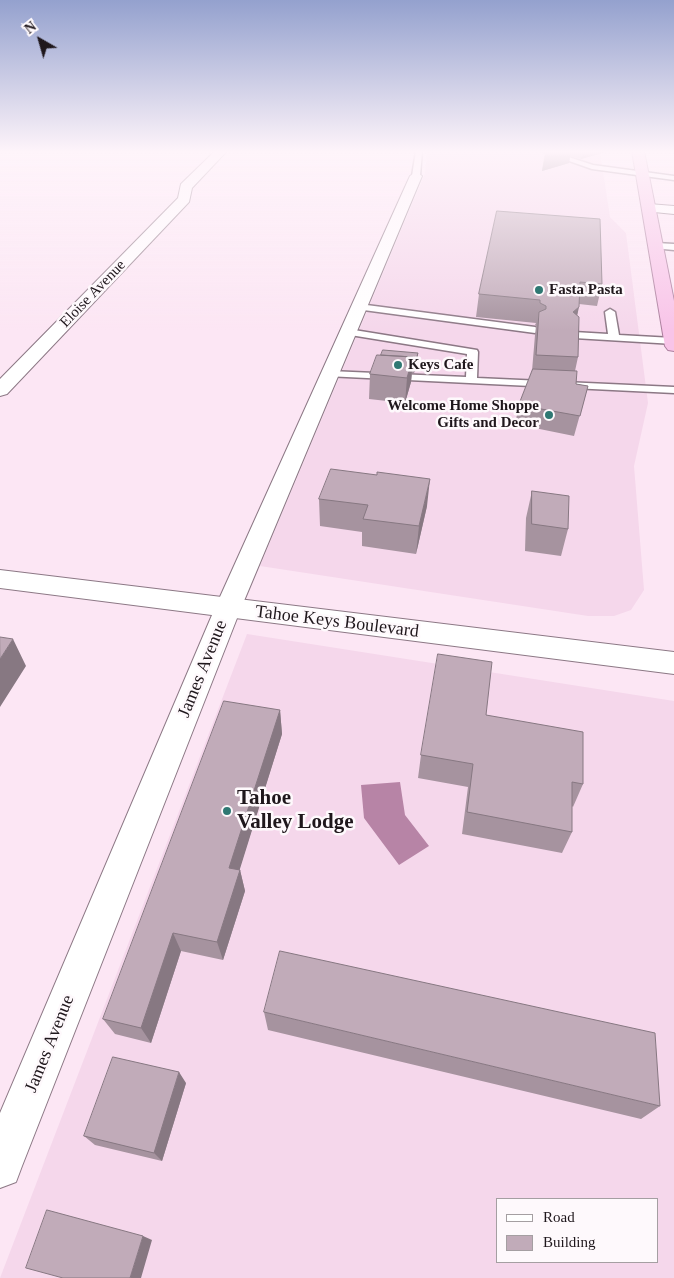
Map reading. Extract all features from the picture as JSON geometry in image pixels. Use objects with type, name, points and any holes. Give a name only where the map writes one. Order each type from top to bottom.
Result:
[{"type":"highway","points":[[649,211],[656,246],[669,282],[674,344]]},
{"type":"street","name":"Eloise Avenue","points":[[0,390],[173,211]]},
{"type":"street","name":"James Avenue","points":[[0,1166],[228,608],[360,307],[399,211]]},
{"type":"street","name":"Tahoe Keys Boulevard","points":[[0,579],[674,664]]},
{"type":"lane","points":[[656,246],[674,247]]},
{"type":"lane","points":[[360,307],[535,330]]},
{"type":"lane","points":[[610,312],[614,338]]},
{"type":"lane","points":[[348,332],[473,352],[470,381]]},
{"type":"lane","points":[[574,334],[674,344]]},
{"type":"lane","points":[[330,374],[674,390]]},
{"type":"shaded area","points":[[409,211],[609,211],[610,217],[626,233],[648,403],[634,466],[644,590],[631,610],[614,616],[588,616],[260,566]]},
{"type":"shaded area","points":[[247,634],[674,701],[674,1278],[0,1278]]},
{"type":"shaded area","points":[[400,782],[405,815],[429,846],[399,865],[364,818],[361,785]]},
{"type":"building","points":[[497,211],[600,219],[602,284],[580,282],[579,307],[573,312],[579,317],[578,357],[536,355],[539,312],[546,309],[546,306],[540,303],[540,300],[479,294]]},
{"type":"building","points":[[383,350],[418,353],[415,363],[413,363],[413,357],[381,355]]},
{"type":"building","points":[[377,355],[413,357],[407,378],[370,374]]},
{"type":"building","points":[[533,369],[577,371],[576,384],[588,386],[580,416],[519,405]]},
{"type":"building","points":[[331,469],[377,475],[377,472],[430,479],[419,526],[363,519],[368,505],[319,499]]},
{"type":"building","points":[[532,491],[569,496],[568,529],[532,524]]},
{"type":"building","points":[[0,637],[13,639],[0,659]]},
{"type":"building","points":[[438,654],[492,662],[486,715],[583,732],[583,784],[572,782],[572,832],[467,812],[473,764],[421,755]]},
{"type":"building","name":"Tahoe Valley Lodge","points":[[224,701],[280,710],[229,868],[240,870],[217,942],[173,933],[141,1028],[103,1019]]},
{"type":"building","points":[[280,951],[655,1033],[660,1106],[264,1012]]},
{"type":"building","points":[[113,1057],[179,1072],[154,1153],[84,1136]]},
{"type":"building","points":[[47,1210],[143,1236],[130,1278],[63,1278],[26,1268]]},
{"type":"place","name":"Fasta Pasta","points":[[539,290]]},
{"type":"place","name":"Keys Cafe","points":[[398,365]]},
{"type":"place","name":"Welcome Home Shoppe Gifts and Decor","points":[[549,415]]},
{"type":"place","name":"Tahoe Valley Lodge","points":[[227,811]]}]
